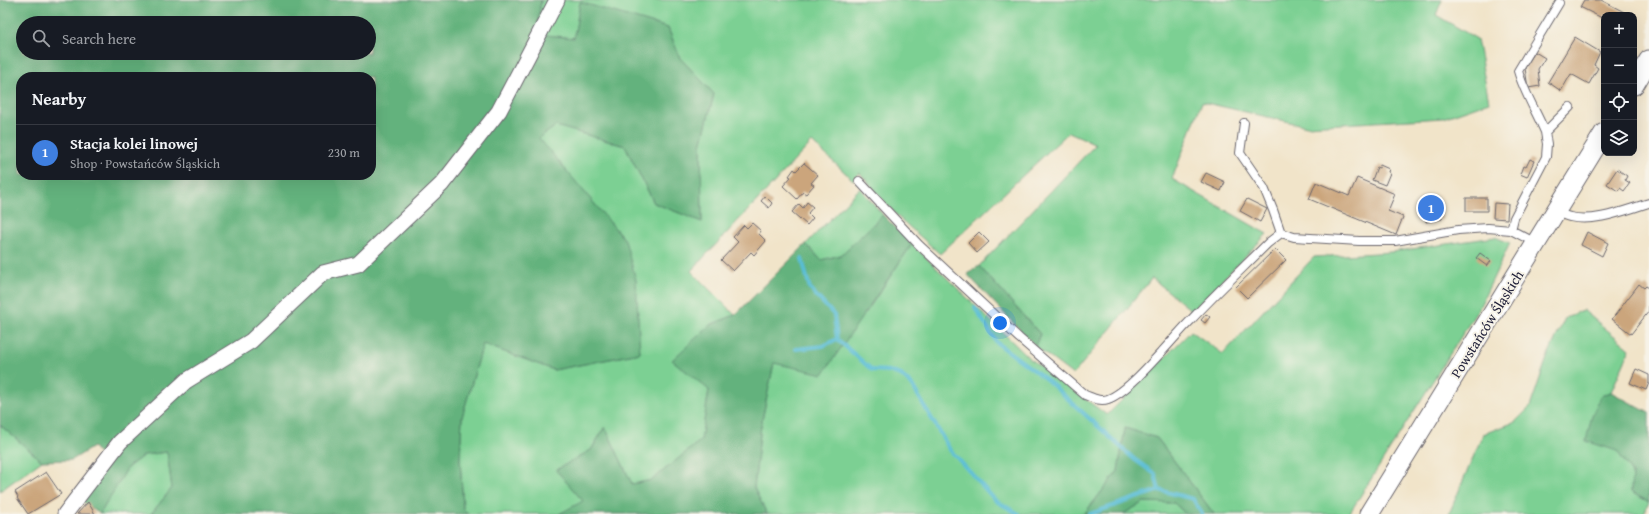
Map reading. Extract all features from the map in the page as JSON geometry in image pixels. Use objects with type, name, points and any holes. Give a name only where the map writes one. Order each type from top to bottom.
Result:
[{"type":"street","points":[[66,514],[120,442],[186,381],[251,341],[323,273],[358,264],[442,184],[499,111],[557,0]]},
{"type":"street","points":[[1635,84],[1649,60]]},
{"type":"street","name":"Powstańców Śląskich","points":[[1369,514],[1601,138]]},
{"type":"lane","points":[[1512,230],[1514,218],[1546,157],[1547,144],[1545,132],[1522,85],[1518,71],[1559,3]]},
{"type":"lane","points":[[1545,132],[1570,107]]},
{"type":"lane","points":[[1244,123],[1240,153],[1264,188],[1281,233]]},
{"type":"lane","points":[[859,180],[919,245],[1019,338],[1085,395],[1096,400],[1107,400],[1118,394],[1133,381],[1268,243],[1281,233]]},
{"type":"lane","points":[[1556,211],[1570,217],[1587,219],[1649,203]]},
{"type":"lane","points":[[1281,233],[1294,237],[1359,241],[1395,241],[1458,230],[1488,228],[1512,230],[1536,243]]},
{"type":"green space","points":[[0,0],[541,0],[536,34],[574,38],[580,2],[668,28],[680,58],[714,94],[701,145],[702,222],[654,203],[625,146],[556,126],[539,138],[625,240],[636,280],[640,353],[554,370],[483,344],[462,417],[460,459],[463,508],[467,514],[151,514],[172,488],[167,452],[144,455],[128,467],[100,514],[75,496],[106,463],[93,447],[72,460],[42,461],[0,425]]},
{"type":"green space","points":[[541,0],[1442,0],[1436,15],[1477,39],[1489,102],[1443,118],[1307,126],[1202,102],[1172,179],[1267,234],[1192,311],[1152,278],[1073,375],[1035,346],[1040,334],[979,266],[1096,144],[1069,132],[940,254],[897,216],[860,173],[853,180],[812,142],[691,271],[735,315],[710,325],[709,390],[701,440],[652,480],[632,484],[605,427],[591,450],[556,470],[584,502],[559,514],[467,514],[463,508],[460,459],[462,417],[483,344],[554,370],[640,353],[625,240],[538,138],[556,126],[625,146],[654,203],[702,222],[701,145],[714,94],[680,58],[668,28],[580,3],[574,38],[536,34]]},
{"type":"green space","points":[[860,188],[883,215],[841,255],[821,260],[806,244]]},
{"type":"green space","points":[[883,215],[912,244],[823,374],[774,363],[761,425],[754,488],[767,514],[559,514],[583,501],[556,470],[591,450],[605,427],[632,484],[652,480],[701,440],[709,390],[672,360],[710,325],[735,315],[806,244],[821,260],[841,255]]},
{"type":"green space","points":[[1495,237],[1510,243],[1479,308],[1349,514],[1214,514],[1157,438],[1125,428],[1118,471],[1084,514],[767,514],[754,488],[761,425],[774,362],[865,314],[912,244],[1029,358],[1107,415],[1191,331],[1223,354],[1314,257],[1391,252]]},
{"type":"green space","points":[[979,266],[1040,334],[1035,346],[967,274]]},
{"type":"green space","points":[[1583,310],[1630,349],[1611,392],[1601,396],[1617,450],[1632,473],[1631,492],[1649,502],[1644,514],[1449,514],[1483,434],[1515,422],[1530,407],[1548,355],[1565,318]]},
{"type":"green space","points":[[1611,392],[1649,413],[1649,502],[1631,492],[1632,473],[1617,451],[1586,441],[1592,415],[1601,396]]},
{"type":"green space","points":[[0,425],[42,461],[0,491]]},
{"type":"green space","points":[[1125,428],[1157,438],[1214,514],[1186,514],[1174,503],[1144,502],[1123,514],[1084,514],[1118,471]]},
{"type":"green space","points":[[167,452],[172,488],[151,514],[100,514],[128,467],[144,455]]},
{"type":"green space","points":[[1144,502],[1174,503],[1186,514],[1123,514]]},
{"type":"building","points":[[1584,0],[1601,0],[1624,12],[1601,12],[1601,18],[1580,7]]},
{"type":"building","points":[[1575,37],[1600,52],[1594,65],[1598,68],[1589,84],[1571,74],[1561,91],[1548,82]]},
{"type":"building","points":[[1535,52],[1545,58],[1538,69],[1540,86],[1528,88],[1525,68]]},
{"type":"building","points":[[1530,159],[1534,161],[1527,177],[1520,174],[1523,166],[1526,167]]},
{"type":"building","points":[[804,163],[818,175],[811,183],[814,185],[806,194],[803,192],[797,199],[783,186],[791,177],[789,176],[794,169],[796,171]]},
{"type":"building","points":[[1380,165],[1389,169],[1388,172],[1390,173],[1385,185],[1372,180],[1377,167],[1379,168]]},
{"type":"building","points":[[1617,169],[1627,176],[1625,180],[1630,183],[1624,191],[1620,188],[1618,191],[1607,184]]},
{"type":"building","points":[[1206,173],[1225,182],[1221,191],[1201,182]]},
{"type":"building","points":[[1357,178],[1395,194],[1388,211],[1403,217],[1396,235],[1309,199],[1316,182],[1349,196]]},
{"type":"building","points":[[765,196],[772,203],[769,208],[761,201]]},
{"type":"building","points":[[1466,198],[1487,198],[1487,211],[1466,211]]},
{"type":"building","points":[[1247,199],[1267,209],[1260,222],[1240,211]]},
{"type":"building","points":[[807,202],[813,207],[808,213],[813,218],[807,225],[792,212],[799,204],[803,208]]},
{"type":"building","points":[[1436,203],[1437,208],[1440,208],[1442,219],[1426,222],[1424,210],[1427,209],[1426,205]]},
{"type":"building","points":[[1494,203],[1508,204],[1507,219],[1493,218]]},
{"type":"building","points":[[752,223],[761,231],[759,234],[766,241],[754,255],[751,252],[733,271],[721,260],[738,242],[733,237],[744,225],[747,228]]},
{"type":"building","points":[[979,232],[989,242],[977,253],[968,243]]},
{"type":"building","points":[[1587,232],[1608,243],[1602,256],[1581,245]]},
{"type":"building","points":[[1275,249],[1286,260],[1247,298],[1236,287]]},
{"type":"building","points":[[1480,253],[1491,261],[1487,266],[1476,258]]},
{"type":"building","points":[[1639,284],[1644,288],[1646,286],[1649,288],[1649,311],[1631,334],[1612,319]]},
{"type":"building","points":[[1206,314],[1210,317],[1205,323],[1201,320]]},
{"type":"building","points":[[1636,369],[1649,375],[1649,383],[1646,390],[1630,383]]},
{"type":"building","points":[[46,472],[61,494],[28,514],[17,498],[18,497],[15,492]]},
{"type":"building","points":[[88,502],[95,514],[77,514]]},
{"type":"waterway","points":[[802,259],[810,289],[834,315],[837,339],[872,370],[889,371],[901,375],[912,385],[950,450],[996,501],[1019,514]]},
{"type":"waterway","points":[[975,308],[997,343],[1047,380],[1134,459],[1155,474],[1159,490]]},
{"type":"waterway","points":[[796,349],[823,346],[837,339]]},
{"type":"waterway","points":[[1090,514],[1159,490],[1193,499],[1202,514]]},
{"type":"place","name":"Stacja kolei linowej","points":[[1431,208]]}]
